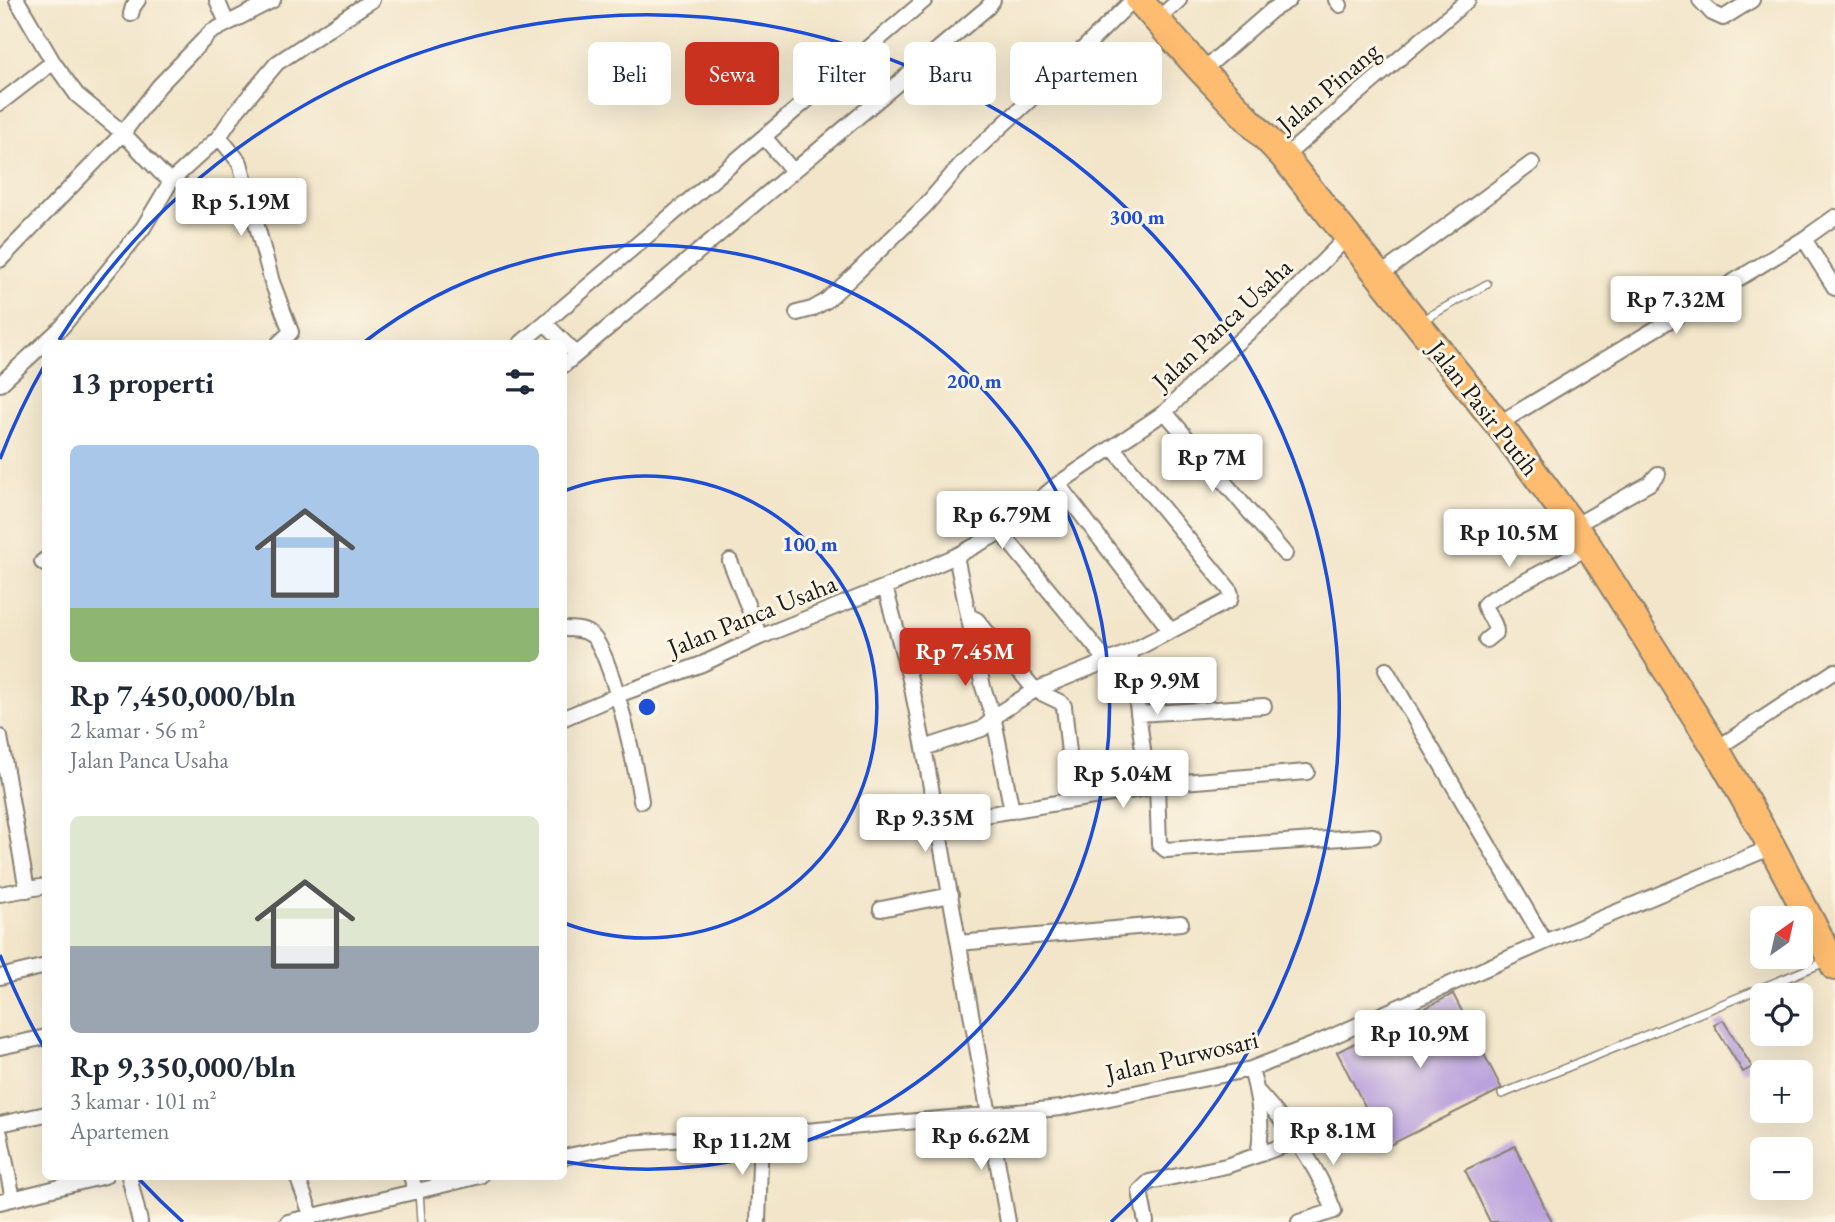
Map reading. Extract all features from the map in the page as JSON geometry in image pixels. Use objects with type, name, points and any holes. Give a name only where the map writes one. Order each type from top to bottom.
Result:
[{"type":"highway","name":"Jalan Pasir Putih","points":[[1139,0],[1284,157],[1498,424],[1581,537],[1716,749],[1833,961]]},
{"type":"street","points":[[17,0],[53,62],[77,95],[123,133],[171,181]]},
{"type":"street","points":[[131,14],[138,0]]},
{"type":"street","points":[[217,0],[227,23]]},
{"type":"street","points":[[0,260],[123,133],[159,86],[211,32],[273,0]]},
{"type":"street","points":[[48,340],[62,327],[143,228],[171,181],[219,137],[235,113],[277,63],[372,0]]},
{"type":"street","points":[[525,340],[925,0]]},
{"type":"street","points":[[567,362],[993,0]]},
{"type":"street","points":[[797,313],[826,301],[854,275],[925,206],[949,176],[1133,0]]},
{"type":"street","points":[[1157,20],[1179,0]]},
{"type":"street","points":[[1202,71],[1272,10],[1289,0]]},
{"type":"street","name":"Jalan Pinang","points":[[1284,157],[1468,0]]},
{"type":"street","points":[[1700,0],[1712,13],[1723,19],[1752,0]]},
{"type":"street","points":[[0,103],[53,62]]},
{"type":"street","points":[[219,137],[240,163],[272,282],[295,337]]},
{"type":"street","points":[[765,138],[793,171]]},
{"type":"street","points":[[1379,276],[1532,163]]},
{"type":"street","points":[[1498,424],[1804,239],[1835,217]]},
{"type":"street","name":"Jalan Panca Usaha","points":[[567,717],[702,664],[885,587],[956,556],[1001,532],[1058,484],[1165,412],[1214,363],[1282,303],[1347,237]]},
{"type":"street","points":[[1804,239],[1835,288]]},
{"type":"street","points":[[545,323],[562,340]]},
{"type":"street","points":[[0,384],[42,345]]},
{"type":"street","points":[[567,345],[576,354]]},
{"type":"street","points":[[1165,412],[1285,554]]},
{"type":"street","points":[[924,748],[982,729],[1002,710],[1035,690],[1130,652],[1230,600],[1231,594],[1114,448]]},
{"type":"street","points":[[1486,640],[1496,632],[1496,625],[1484,604],[1581,537],[1658,474]]},
{"type":"street","points":[[1058,484],[1171,631]]},
{"type":"street","points":[[1001,532],[1107,661]]},
{"type":"street","points":[[956,556],[1012,811]]},
{"type":"street","points":[[730,561],[760,638]]},
{"type":"street","points":[[885,587],[911,683],[924,748],[1008,1222]]},
{"type":"street","points":[[969,616],[977,620],[1035,690],[1064,706],[1074,800]]},
{"type":"street","points":[[567,629],[591,634],[598,643],[618,695],[637,772],[640,801]]},
{"type":"street","points":[[977,659],[1003,650]]},
{"type":"street","points":[[1130,652],[1159,844],[1166,850],[1373,836]]},
{"type":"street","points":[[1385,670],[1545,942]]},
{"type":"street","points":[[1716,749],[1835,671]]},
{"type":"street","points":[[1138,714],[1264,706]]},
{"type":"street","points":[[0,737],[27,890]]},
{"type":"street","points":[[937,823],[1183,782],[1307,772]]},
{"type":"street","name":"Jalan Purwosari","points":[[567,1156],[628,1143],[1061,1108],[1251,1069],[1313,1045],[1545,942],[1772,847]]},
{"type":"street","points":[[0,894],[42,887]]},
{"type":"street","points":[[881,909],[951,895]]},
{"type":"street","points":[[959,943],[1181,923]]},
{"type":"street","points":[[0,977],[42,967]]},
{"type":"street","points":[[0,1047],[42,1038]]},
{"type":"street","points":[[1251,1069],[1258,1092],[1262,1133],[1258,1156]]},
{"type":"street","points":[[1258,1092],[1277,1113],[1296,1141],[1315,1171],[1338,1217],[1298,1222]]},
{"type":"street","points":[[0,1124],[42,1115]]},
{"type":"street","points":[[0,1134],[6,1201],[89,1180]]},
{"type":"street","points":[[758,1222],[761,1134]]},
{"type":"street","points":[[1146,1222],[1140,1192],[1149,1182],[1227,1166],[1296,1141]]},
{"type":"street","points":[[130,1180],[140,1222]]},
{"type":"street","points":[[298,1180],[312,1217]]},
{"type":"street","points":[[413,1180],[418,1191]]},
{"type":"street","points":[[288,1222],[463,1180]]},
{"type":"lane","points":[[1418,323],[1487,284]]},
{"type":"lane","points":[[1502,1094],[1833,961]]},
{"type":"lane","points":[[418,1191],[421,1222]]},
{"type":"building","points":[[1453,994],[1502,1089],[1386,1147],[1337,1052]]},
{"type":"building","points":[[1723,1020],[1750,1064],[1750,1068],[1743,1072],[1714,1025]]},
{"type":"building","points":[[1515,1146],[1552,1222],[1490,1222],[1465,1170]]}]
